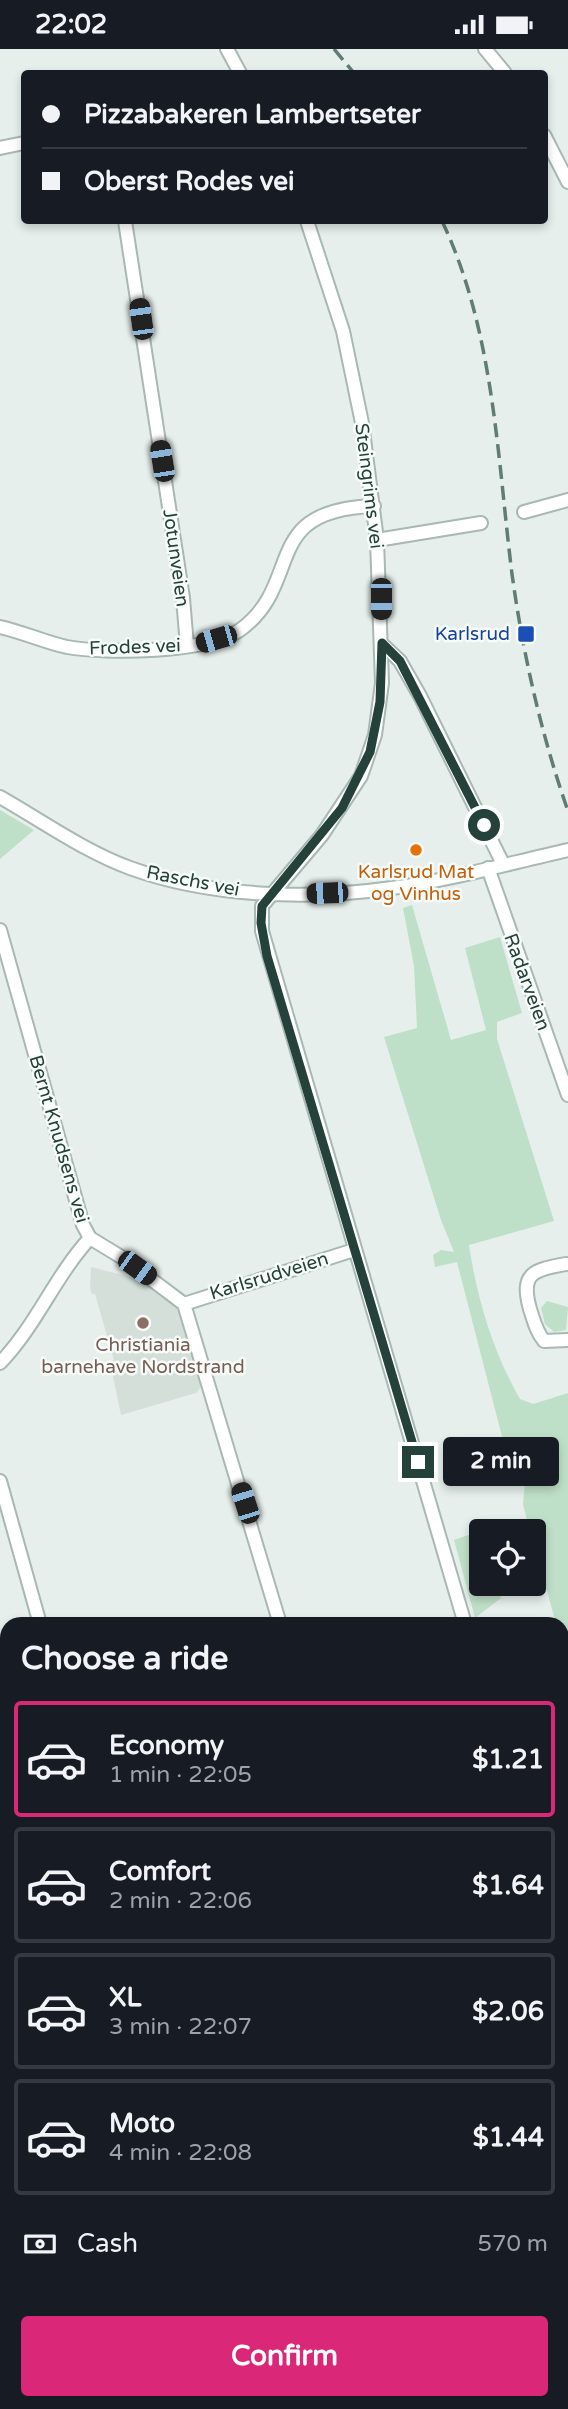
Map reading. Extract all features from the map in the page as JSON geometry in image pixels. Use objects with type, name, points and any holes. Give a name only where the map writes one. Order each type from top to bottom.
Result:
[{"type":"street","points":[[227,49],[238,70]]},
{"type":"street","points":[[485,49],[502,70]]},
{"type":"street","points":[[548,143],[568,182]]},
{"type":"street","points":[[0,148],[21,144]]},
{"type":"street","name":"Jotunveien","points":[[125,224],[183,598],[187,646]]},
{"type":"street","name":"Steingrims vei","points":[[271,893],[322,835],[361,776],[375,735],[380,702],[382,643],[374,506],[358,401],[343,331],[308,224]]},
{"type":"street","points":[[524,512],[568,500]]},
{"type":"street","name":"Frodes vei","points":[[0,627],[89,650],[187,646],[231,635],[254,617],[268,596],[292,543],[315,518],[345,508],[374,506]]},
{"type":"street","points":[[377,540],[481,523]]},
{"type":"street","points":[[382,643],[400,661],[420,697],[503,865]]},
{"type":"street","name":"Raschs vei","points":[[0,797],[84,846],[132,868],[193,884],[271,893],[390,889],[568,850]]},
{"type":"street","name":"Radarveien","points":[[488,868],[568,1095]]},
{"type":"street","points":[[271,893],[261,914],[264,945],[463,1617]]},
{"type":"street","name":"Bernt Knudsens vei","points":[[0,930],[72,1190],[90,1238],[123,1258],[184,1304]]},
{"type":"street","points":[[0,1363],[22,1338],[73,1258],[90,1238]]},
{"type":"street","name":"Karlsrudveien","points":[[184,1304],[354,1250]]},
{"type":"street","points":[[567,1267],[533,1273],[525,1285],[540,1335],[550,1342],[568,1340]]},
{"type":"street","points":[[184,1304],[278,1617]]},
{"type":"street","points":[[0,1481],[38,1617]]},
{"type":"shaded area","name":"Christiania barnehave Nordstrand","points":[[91,1267],[131,1277],[160,1292],[176,1305],[203,1384],[196,1393],[121,1415],[110,1362],[114,1360],[95,1294],[92,1294],[90,1288]]},
{"type":"green space","points":[[0,810],[34,830],[0,859]]},
{"type":"green space","points":[[412,905],[451,1040],[486,1030],[465,948],[500,937],[522,1013],[497,1022],[497,1039],[554,1221],[469,1245],[487,1325],[520,1399],[533,1404],[568,1393],[568,1617],[554,1617],[546,1587],[546,1519],[527,1519],[523,1505],[525,1482],[506,1452],[457,1262],[435,1267],[433,1255],[441,1250],[454,1252],[441,1220],[384,1037],[417,1028],[414,966],[403,908]]},
{"type":"green space","points":[[547,1301],[568,1307],[566,1330],[554,1332],[545,1324],[541,1308]]},
{"type":"green space","points":[[469,1535],[469,1596],[454,1540]]},
{"type":"green space","points":[[469,1596],[501,1596],[501,1598],[475,1617]]},
{"type":"railway","points":[[334,49],[352,70]]},
{"type":"railway","points":[[443,224],[473,306],[483,349],[522,634],[541,723],[568,811]]},
{"type":"place","name":"Karlsrud","points":[[526,634]]},
{"type":"place","name":"Karlsrud Mat og Vinhus","points":[[416,850]]},
{"type":"place","name":"Christiania barnehave Nordstrand","points":[[143,1323]]},
{"type":"route","points":[[418,1462],[267,956],[261,914],[262,906],[271,893],[322,835],[361,776],[375,735],[382,683],[382,643],[400,661],[484,825]]}]
